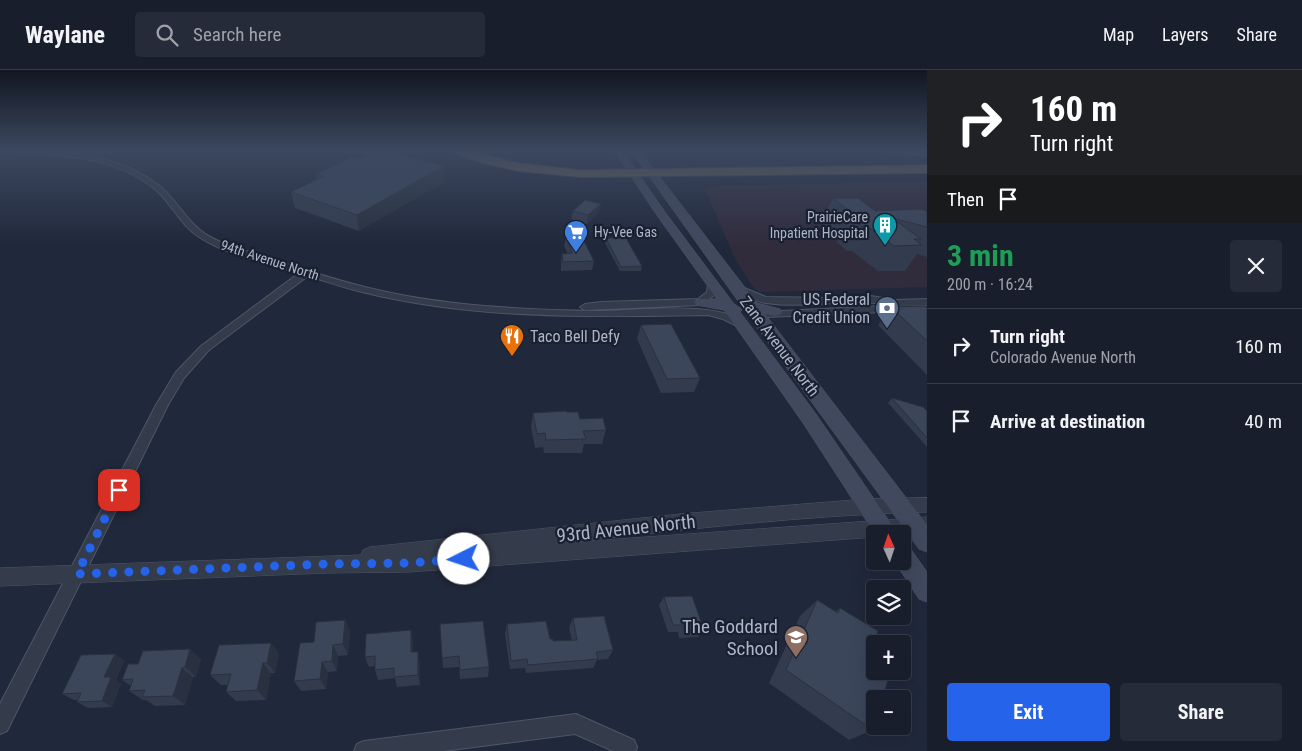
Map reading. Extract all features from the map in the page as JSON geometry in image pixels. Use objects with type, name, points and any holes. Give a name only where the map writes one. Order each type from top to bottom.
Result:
[{"type":"main road","name":"Zane Avenue North","points":[[639,182],[729,306],[751,316],[814,392],[899,506],[923,531]]},
{"type":"main road","name":"Zane Avenue North","points":[[658,182],[737,288],[799,403],[880,525]]},
{"type":"main road","points":[[657,208],[691,244],[726,289],[751,316],[775,312]]},
{"type":"main road","points":[[701,302],[729,306],[747,316],[781,359],[814,392]]},
{"type":"main road","points":[[911,568],[927,590]]},
{"type":"street","name":"94th Avenue North","points":[[147,182],[155,186],[190,225],[210,240],[305,273],[364,290],[442,304],[504,310],[565,311],[601,314],[708,312],[727,317],[751,316]]},
{"type":"street","points":[[0,724],[162,405],[180,375],[205,348],[305,273]]},
{"type":"street","points":[[701,302],[712,293],[713,284]]},
{"type":"street","points":[[737,288],[752,296],[766,300],[837,301],[871,299],[895,303],[927,302]]},
{"type":"street","name":"94th Avenue North","points":[[565,311],[601,305],[701,302]]},
{"type":"street","points":[[775,312],[884,308],[895,303]]},
{"type":"street","name":"93rd Avenue North","points":[[327,564],[400,551],[680,522],[866,506],[927,505]]},
{"type":"street","name":"93rd Avenue North","points":[[0,576],[327,564],[409,563],[866,532]]},
{"type":"street","points":[[364,751],[576,724],[627,747]]},
{"type":"shaded area","points":[[927,182],[927,287],[759,292],[752,285],[735,259],[705,190],[710,187]]},
{"type":"building","points":[[312,182],[416,182],[357,215],[291,192]]},
{"type":"building","points":[[833,198],[858,198],[875,211],[920,209],[927,211],[927,227],[892,218],[921,239],[914,239],[922,245],[894,246],[867,226],[862,226],[850,217],[857,217]]},
{"type":"building","points":[[585,200],[601,204],[588,215],[573,211]]},
{"type":"building","points":[[566,237],[582,237],[594,261],[563,262],[562,254],[572,253]]},
{"type":"building","name":"Hy-Vee Gas","points":[[606,238],[626,238],[642,266],[621,267]]},
{"type":"building","points":[[925,306],[927,308],[927,341],[891,307]]},
{"type":"building","points":[[671,324],[700,378],[667,379],[641,325]]},
{"type":"building","points":[[892,398],[923,407],[927,411],[927,438]]},
{"type":"building","points":[[578,412],[580,419],[603,418],[606,430],[583,431],[586,439],[546,440],[545,433],[537,434],[533,413]]},
{"type":"building","points":[[692,596],[704,630],[685,630],[684,625],[673,625],[664,597]]},
{"type":"building","points":[[817,600],[838,613],[840,608],[878,631],[877,635],[866,635],[866,680],[888,680],[885,690],[866,690],[866,725],[786,670]]},
{"type":"building","points":[[604,616],[613,650],[596,652],[598,659],[528,665],[527,659],[511,661],[507,624],[546,621],[550,639],[553,639],[553,641],[577,640],[573,618]]},
{"type":"building","points":[[345,620],[343,644],[333,645],[332,661],[322,662],[320,679],[294,681],[300,643],[314,642],[316,622]]},
{"type":"building","points":[[483,621],[489,667],[460,670],[459,656],[442,658],[440,624]]},
{"type":"building","points":[[411,630],[411,652],[418,652],[418,675],[394,677],[394,668],[375,670],[375,656],[365,657],[366,634]]},
{"type":"building","points":[[271,643],[267,663],[263,663],[257,690],[226,692],[231,674],[210,675],[219,645]]},
{"type":"building","points":[[190,649],[173,696],[142,697],[145,690],[129,691],[133,679],[122,680],[128,664],[138,664],[143,651]]},
{"type":"building","points":[[115,654],[104,677],[111,677],[102,701],[77,702],[81,693],[62,694],[81,655]]},
{"type":"place","name":"PrairieCare Inpatient Hospital","points":[[885,246]]},
{"type":"place","name":"Hy-Vee Gas","points":[[576,253]]},
{"type":"place","name":"US Federal Credit Union","points":[[887,329]]},
{"type":"place","name":"Taco Bell Defy","points":[[512,357]]},
{"type":"place","name":"The Goddard School","points":[[796,658]]},
{"type":"route","points":[[119,490],[77,574],[327,564],[409,563],[464,559]]}]
